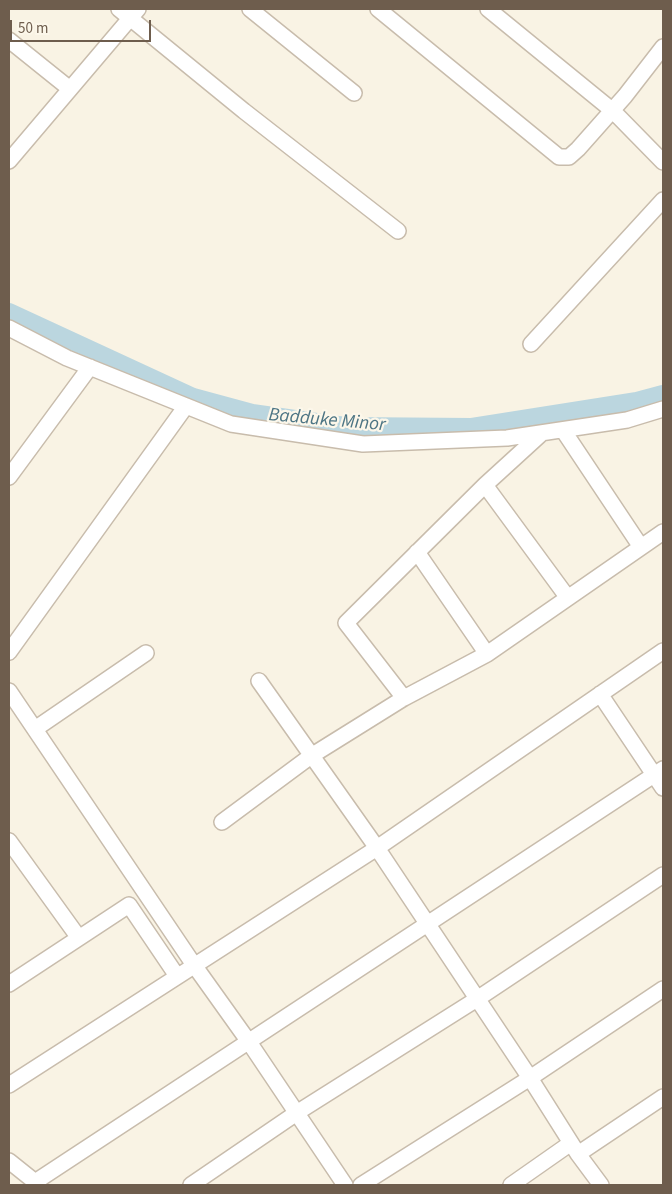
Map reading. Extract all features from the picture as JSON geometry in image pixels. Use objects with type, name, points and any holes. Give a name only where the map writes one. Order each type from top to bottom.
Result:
[{"type":"street","points":[[250,9],[354,93]]},
{"type":"street","points":[[378,9],[559,157],[569,157],[573,153],[612,111],[663,47]]},
{"type":"street","points":[[488,9],[612,111],[663,162]]},
{"type":"street","points":[[9,161],[70,89],[129,12],[244,111],[398,231]]},
{"type":"street","points":[[9,40],[70,89]]},
{"type":"street","points":[[531,344],[663,200]]},
{"type":"street","points":[[9,328],[67,358],[231,424],[363,444],[507,438],[627,420],[663,410]]},
{"type":"street","points":[[9,477],[90,367]]},
{"type":"street","points":[[9,652],[186,406]]},
{"type":"street","points":[[563,430],[641,547]]},
{"type":"street","points":[[404,698],[346,622],[542,433]]},
{"type":"street","points":[[485,486],[568,598]]},
{"type":"street","points":[[222,822],[311,756],[404,698],[487,654],[663,532]]},
{"type":"street","points":[[417,552],[487,654]]},
{"type":"street","points":[[9,1084],[377,848],[663,651]]},
{"type":"street","points":[[35,729],[146,654]]},
{"type":"street","points":[[259,681],[377,848],[530,1078],[574,1149],[601,1185]]},
{"type":"street","points":[[9,691],[194,965],[298,1112],[345,1185]]},
{"type":"street","points":[[600,694],[659,772],[663,788]]},
{"type":"street","points":[[9,1161],[37,1184],[427,923],[659,772]]},
{"type":"street","points":[[9,841],[79,938]]},
{"type":"street","points":[[191,1185],[298,1112],[477,999],[663,875]]},
{"type":"street","points":[[9,984],[129,906],[177,976]]},
{"type":"street","points":[[361,1185],[530,1078],[663,989]]},
{"type":"street","points":[[511,1185],[663,1097]]},
{"type":"waterway","name":"Badduke Minor","points":[[9,313],[193,398],[252,414],[345,427],[472,428],[637,402],[663,395]]}]
